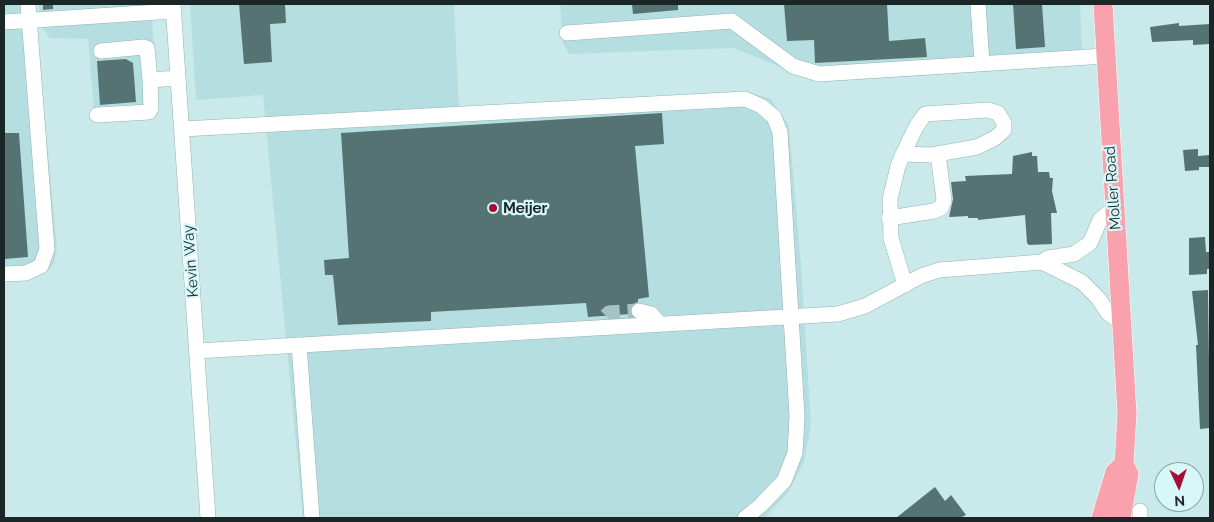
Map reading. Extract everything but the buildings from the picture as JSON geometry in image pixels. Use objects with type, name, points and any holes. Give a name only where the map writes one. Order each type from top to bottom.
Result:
[{"type":"main road","name":"Moller Road","points":[[1103,4],[1127,414],[1124,464],[1129,474],[1120,518]]},
{"type":"main road","points":[[1101,518],[1115,472],[1124,464]]},
{"type":"street","points":[[4,274],[26,273],[41,266],[47,250],[28,4]]},
{"type":"street","points":[[978,4],[982,64]]},
{"type":"street","points":[[4,22],[140,8],[173,7]]},
{"type":"street","name":"Kevin Way","points":[[173,7],[208,518]]},
{"type":"street","points":[[566,32],[732,22],[793,66],[819,74],[1105,56]]},
{"type":"street","points":[[97,115],[149,112],[152,108],[146,48],[101,51]]},
{"type":"street","points":[[150,80],[178,78]]},
{"type":"street","points":[[182,129],[745,99],[761,106],[774,118],[780,132],[797,416],[795,453],[784,481],[747,518]]},
{"type":"street","points":[[904,154],[938,154],[977,147],[995,138],[1004,130],[1004,123],[998,113],[988,110],[925,114],[916,127],[898,166],[890,199],[891,238],[904,285]]},
{"type":"street","points":[[889,218],[934,211],[941,208],[944,200],[938,154]]},
{"type":"street","points":[[197,351],[602,322],[659,324],[846,312],[930,272],[947,268],[1042,262],[1048,258],[1074,254],[1085,248],[1094,238],[1100,220],[1114,208]]},
{"type":"street","points":[[1042,262],[1082,282],[1098,298],[1108,313],[1121,322]]},
{"type":"street","points":[[639,311],[651,314],[659,324]]},
{"type":"street","points":[[299,345],[312,518]]},
{"type":"shaded area","points":[[4,4],[34,4],[57,248],[54,264],[45,273],[4,276]]},
{"type":"shaded area","points":[[39,4],[151,4],[158,111],[95,120],[88,39],[50,38],[40,24]]},
{"type":"shaded area","points":[[190,4],[454,4],[459,110],[745,91],[771,99],[789,126],[801,265],[811,424],[804,462],[789,491],[765,518],[303,518],[263,95],[196,100]]},
{"type":"shaded area","points":[[560,4],[1080,4],[1082,54],[1078,66],[836,81],[807,78],[734,48],[569,54],[563,43]]},
{"type":"tunnel","points":[[606,316],[609,313],[639,311]]},
{"type":"place","name":"Meijer","points":[[493,208]]}]
